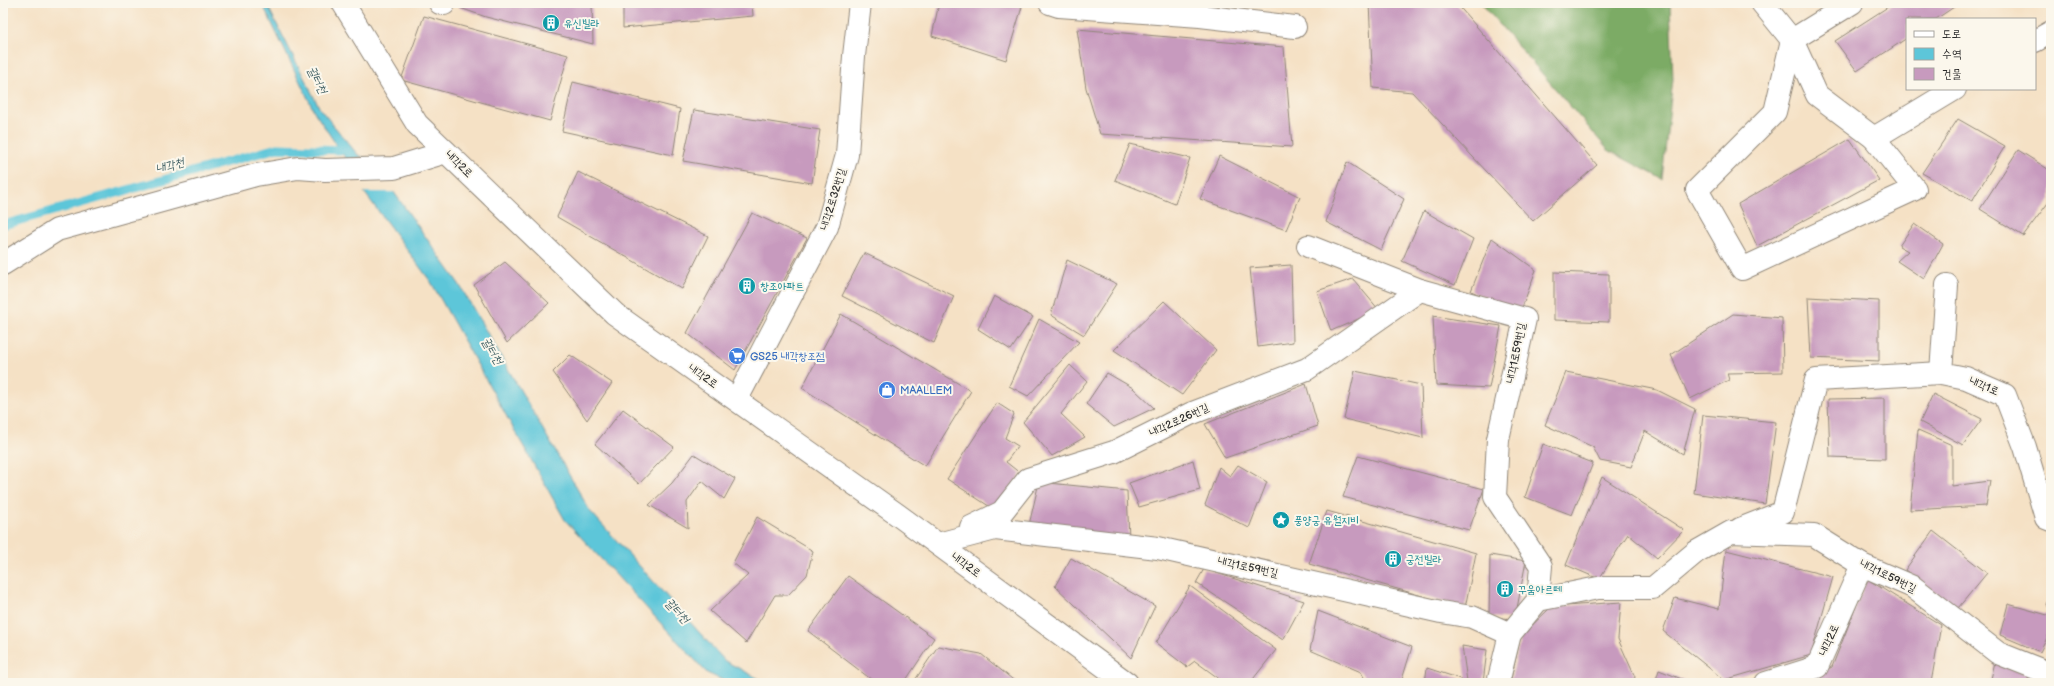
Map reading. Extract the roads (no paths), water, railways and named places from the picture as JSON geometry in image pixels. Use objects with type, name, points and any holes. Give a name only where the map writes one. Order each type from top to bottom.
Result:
[{"type":"street","name":"내각2로","points":[[343,3],[417,124],[615,314],[737,399],[1127,683]]},
{"type":"street","name":"내각2로32번길","points":[[737,399],[827,227],[847,155],[854,56],[860,3]]},
{"type":"street","points":[[1050,3],[1059,6],[1201,9],[1296,27]]},
{"type":"street","points":[[1762,3],[1792,40],[1817,95],[1874,138],[1914,189],[1742,270],[1697,190],[1775,112],[1792,40],[1852,3]]},
{"type":"street","points":[[2036,40],[2051,32]]},
{"type":"street","points":[[1874,138],[1953,90]]},
{"type":"street","points":[[3,264],[57,230],[256,175],[298,168],[326,170],[394,168],[446,152]]},
{"type":"street","name":"내각1로59번길","points":[[1308,246],[1420,290],[1525,319],[1498,440],[1495,498],[1540,566],[1538,600]]},
{"type":"street","points":[[1498,683],[1510,634],[1538,600],[1598,588],[1653,588],[1696,552],[1731,532],[1783,512],[1816,380],[1941,373],[1947,285]]},
{"type":"street","name":"내각2로26번길","points":[[938,544],[1002,512],[1028,479],[1114,452],[1190,414],[1307,369],[1420,290]]},
{"type":"street","name":"내각1로","points":[[1941,373],[1966,378],[2005,395],[2025,447],[2046,518],[2051,520]]},
{"type":"street","name":"내각1로59번길","points":[[938,544],[995,528],[1158,548],[1441,612],[1472,617],[1510,634]]},
{"type":"street","name":"내각1로59번길","points":[[1731,532],[1814,535],[1862,565],[1913,587],[1998,653],[2051,674]]},
{"type":"street","name":"내각2로","points":[[1766,683],[1817,667],[1862,565]]},
{"type":"water","points":[[262,3],[266,3],[320,109],[358,155],[363,157],[346,159],[315,113]]},
{"type":"water","name":"궐터천","points":[[381,174],[459,284],[590,511],[725,661],[767,683],[729,683],[707,673],[565,520],[431,282],[353,177]]},
{"type":"waterway","name":"내각천","points":[[3,225],[277,148],[346,150]]},
{"type":"place","name":"유신빌라","points":[[551,23]]},
{"type":"place","name":"창조아파트","points":[[747,286]]},
{"type":"place","name":"GS25 내각창조점","points":[[737,356]]},
{"type":"place","name":"MAALLEM","points":[[887,390]]},
{"type":"place","name":"풍양궁 유월지비","points":[[1281,520]]},
{"type":"place","name":"궁전빌라","points":[[1393,559]]},
{"type":"place","name":"꾸움아르떼","points":[[1505,589]]}]
